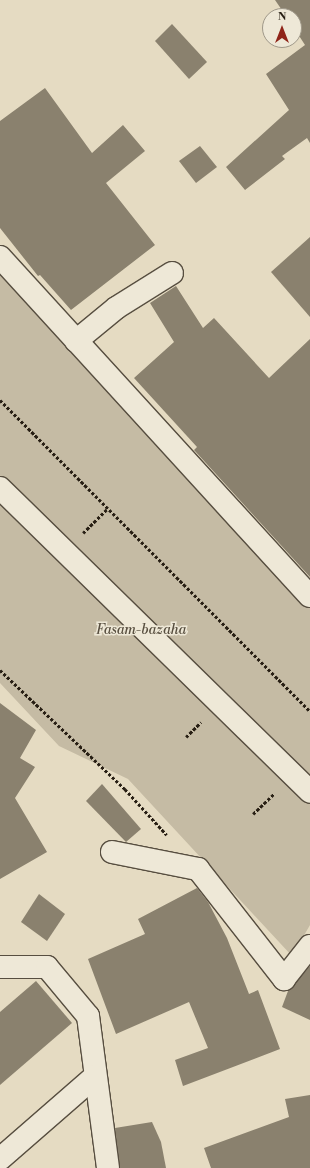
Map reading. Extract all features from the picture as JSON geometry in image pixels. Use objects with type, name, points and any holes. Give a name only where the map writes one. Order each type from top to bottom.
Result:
[{"type":"street","points":[[0,257],[310,596]]},
{"type":"street","points":[[76,340],[116,308],[172,273]]},
{"type":"street","points":[[0,488],[310,792]]},
{"type":"street","points":[[112,852],[198,869],[284,979],[310,946]]},
{"type":"street","points":[[0,967],[47,967],[88,1016],[108,1168]]},
{"type":"street","points":[[0,1159],[95,1076]]},
{"type":"path","points":[[0,400],[310,711]]},
{"type":"path","points":[[64,552],[108,508]]},
{"type":"path","points":[[0,670],[125,789],[198,869]]},
{"type":"green space","name":"Fasam-bazaha","points":[[0,275],[310,607],[310,925],[292,956],[128,779],[59,746],[0,683]]},
{"type":"building","points":[[275,0],[310,0],[310,143],[307,138],[282,156],[285,159],[245,190],[226,167],[289,110],[266,74],[305,45],[302,40],[302,8],[280,8]]},
{"type":"building","points":[[172,24],[207,62],[189,79],[155,41]]},
{"type":"building","points":[[45,88],[92,153],[123,125],[145,151],[106,183],[155,245],[71,310],[40,275],[38,276],[0,228],[0,121]]},
{"type":"building","points":[[200,146],[217,167],[196,183],[179,161]]},
{"type":"building","points":[[310,237],[310,317],[271,272]]},
{"type":"building","points":[[176,286],[203,328],[214,318],[269,378],[310,339],[310,577],[194,450],[197,447],[134,378],[174,342],[150,303]]},
{"type":"building","points":[[0,703],[36,730],[20,758],[35,767],[15,798],[47,852],[0,879]]},
{"type":"building","points":[[102,784],[141,829],[126,842],[86,801]]},
{"type":"building","points":[[197,888],[208,902],[227,938],[249,994],[258,990],[280,1049],[183,1086],[175,1060],[208,1048],[189,1002],[116,1034],[88,959],[145,934],[138,919]]},
{"type":"building","points":[[39,894],[65,914],[47,941],[21,922]]},
{"type":"building","points":[[310,966],[310,1020],[282,1007],[288,991]]},
{"type":"building","points":[[36,981],[72,1023],[0,1085],[0,1012]]},
{"type":"building","points":[[310,1095],[310,1168],[211,1168],[204,1148],[289,1117],[285,1099]]},
{"type":"building","points":[[152,1122],[161,1142],[166,1168],[120,1168],[115,1128]]}]
